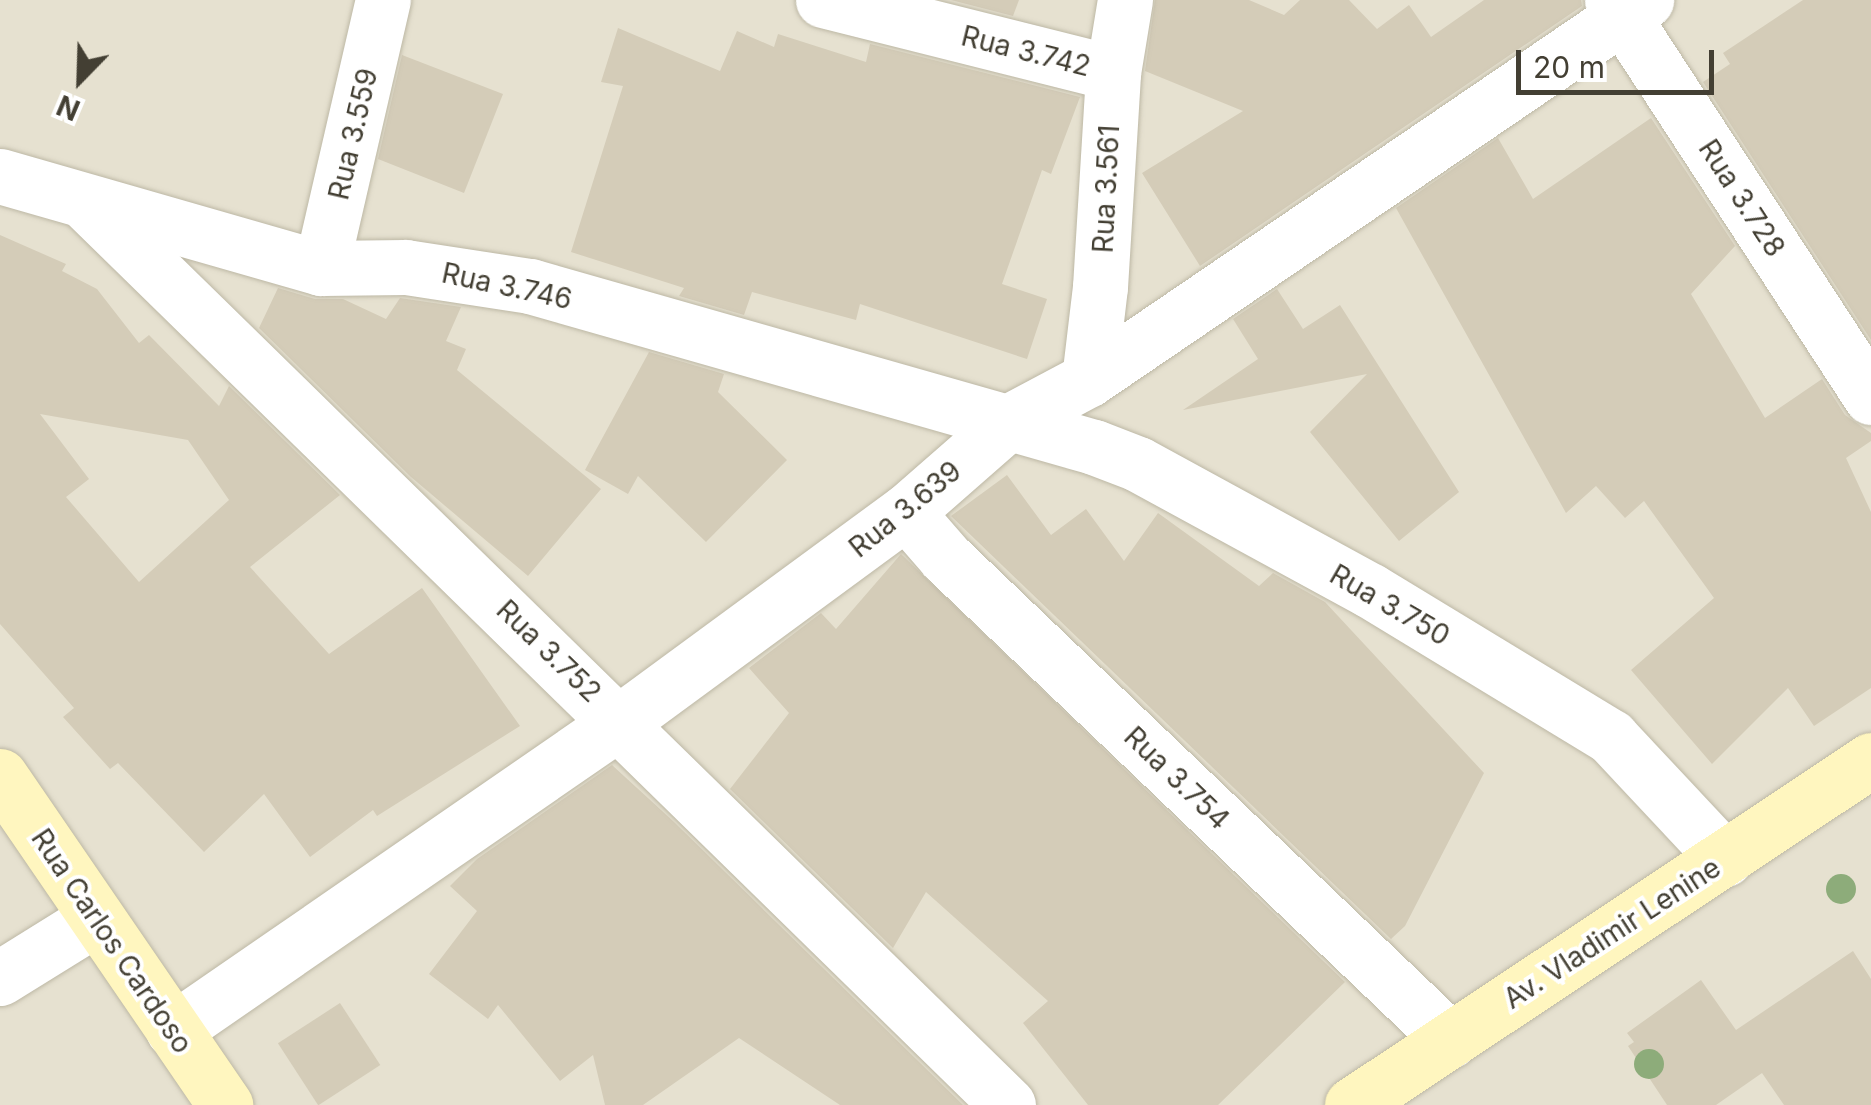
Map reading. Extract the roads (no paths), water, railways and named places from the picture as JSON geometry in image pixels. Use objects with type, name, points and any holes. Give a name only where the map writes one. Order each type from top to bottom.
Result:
[{"type":"main road","name":"Av. Vladimir Lenine","points":[[1352,1105],[1871,760]]},
{"type":"main road","name":"Rua Carlos Cardoso","points":[[0,776],[225,1105]]},
{"type":"street","name":"Rua 3.559","points":[[321,268],[382,0]]},
{"type":"street","name":"Rua 3.742","points":[[823,0],[1113,72]]},
{"type":"street","name":"Rua 3.561","points":[[1089,379],[1100,287],[1113,72],[1125,0]]},
{"type":"street","name":"Rua 3.639","points":[[173,1030],[621,721],[906,512],[1010,422],[1089,379],[1627,5]]},
{"type":"street","name":"Rua 3.728","points":[[1627,5],[1871,397]]},
{"type":"street","name":"Rua 3.746","points":[[0,176],[321,268],[406,267],[505,280],[1010,422]]},
{"type":"street","name":"Rua 3.752","points":[[85,202],[621,721],[1008,1105]]},
{"type":"street","name":"Rua 3.750","points":[[1010,422],[1138,464],[1371,591],[1611,737],[1725,859]]},
{"type":"street","name":"Rua 3.754","points":[[906,512],[946,558],[1452,1040]]},
{"type":"street","points":[[0,978],[95,919]]}]
